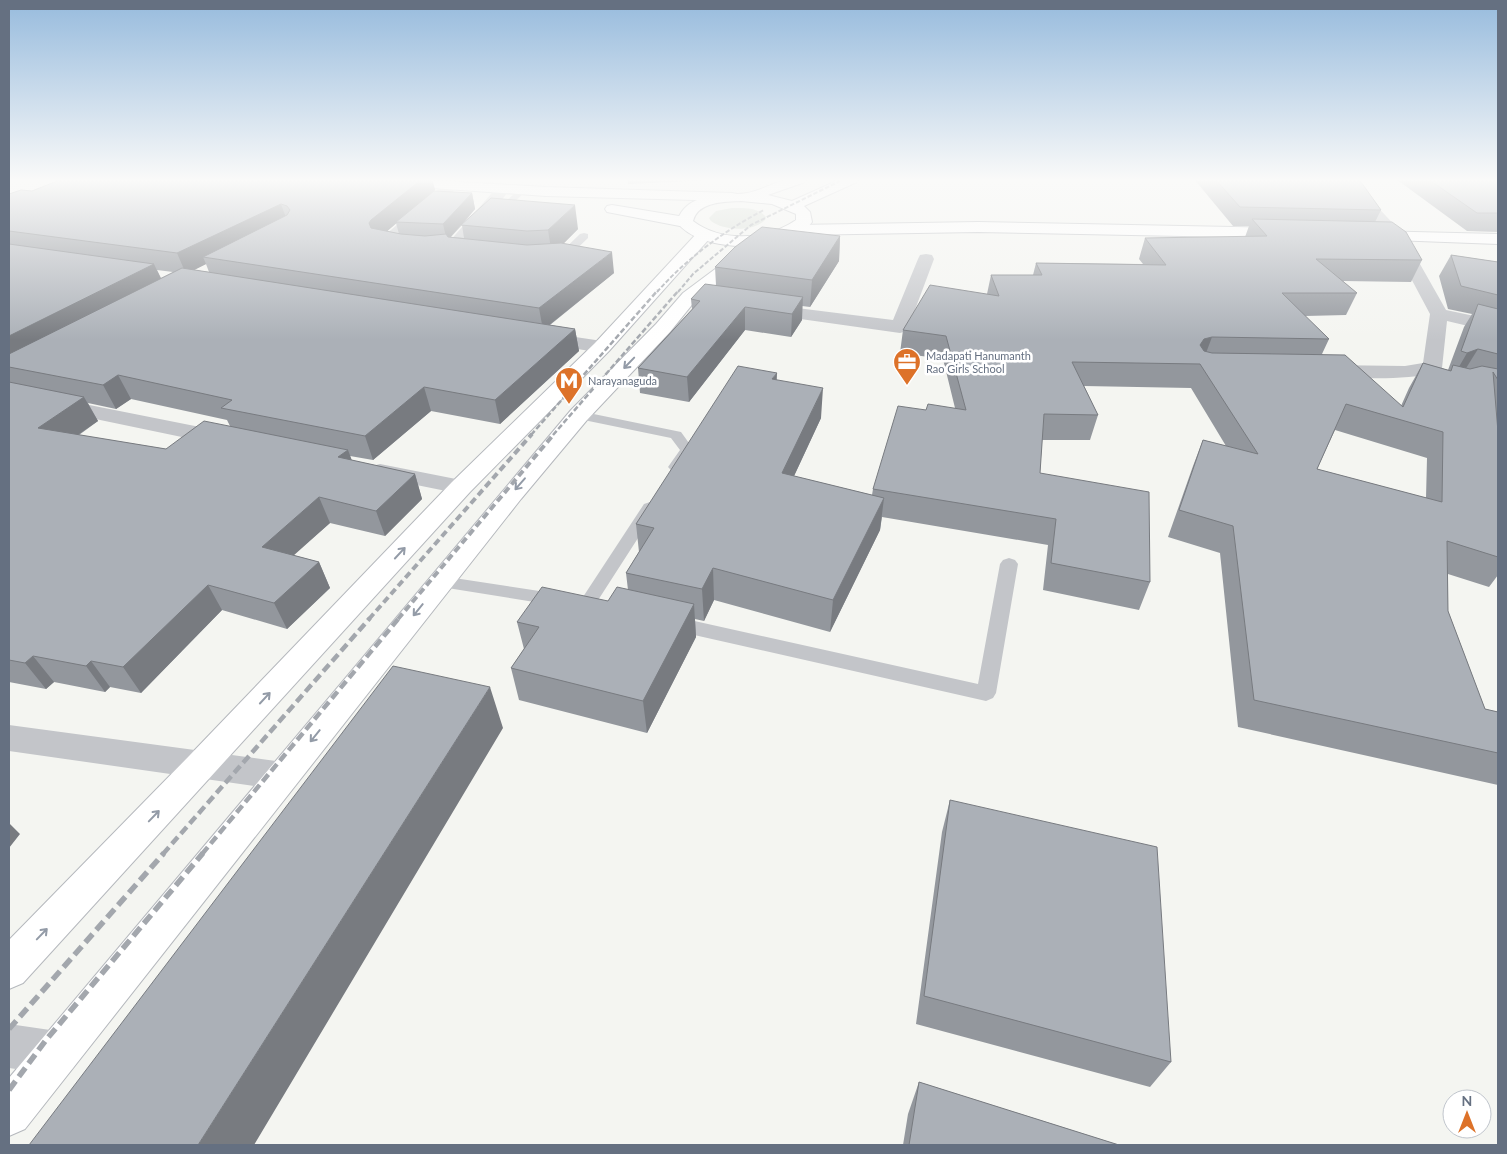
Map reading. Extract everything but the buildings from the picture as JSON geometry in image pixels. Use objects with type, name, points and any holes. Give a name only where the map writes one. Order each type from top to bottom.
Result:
[{"type":"main road","points":[[9,969],[461,487],[602,347],[690,233]]},
{"type":"main road","points":[[714,233],[744,240],[765,239],[785,233]]},
{"type":"main road","points":[[1267,233],[1299,234]]},
{"type":"main road","points":[[1357,236],[1498,239]]},
{"type":"main road","points":[[9,1113],[440,582],[579,415],[663,328],[689,297],[765,239]]},
{"type":"street","points":[[397,233],[384,244],[446,249],[454,246],[466,233]]},
{"type":"street","points":[[1309,371],[1405,372],[1432,368],[1439,314],[1392,233]]},
{"type":"street","points":[[748,306],[900,327],[926,259]]},
{"type":"street","points":[[689,297],[708,300]]},
{"type":"street","points":[[1439,314],[1498,327]]},
{"type":"street","points":[[524,335],[602,347]]},
{"type":"street","points":[[1405,372],[1447,384]]},
{"type":"street","points":[[9,395],[249,444]]},
{"type":"street","points":[[355,466],[461,487]]},
{"type":"street","points":[[9,738],[283,776]]},
{"type":"street","points":[[9,1046],[57,1053]]},
{"type":"lane","points":[[466,254],[457,253],[475,233]]},
{"type":"lane","points":[[549,262],[559,260],[584,236]]},
{"type":"lane","points":[[579,415],[676,435],[687,450],[587,604]]},
{"type":"lane","points":[[655,619],[986,693],[1009,564]]},
{"type":"lane","points":[[440,582],[607,608]]},
{"type":"railway","points":[[657,292],[680,268],[726,233]]},
{"type":"railway","points":[[678,292],[693,274],[742,233]]},
{"type":"railway","points":[[531,435],[658,290]]},
{"type":"railway","points":[[553,435],[679,290]]},
{"type":"railway","points":[[369,619],[532,434]]},
{"type":"railway","points":[[398,619],[554,434]]},
{"type":"railway","points":[[163,854],[370,618]]},
{"type":"railway","points":[[202,854],[399,618]]},
{"type":"railway","points":[[9,1029],[164,853]]},
{"type":"railway","points":[[9,1090],[46,1040],[203,853]]},
{"type":"place","name":"Madapati Hanumanth Rao Girls School","points":[[907,386]]},
{"type":"place","name":"Narayanaguda","points":[[569,405]]}]
